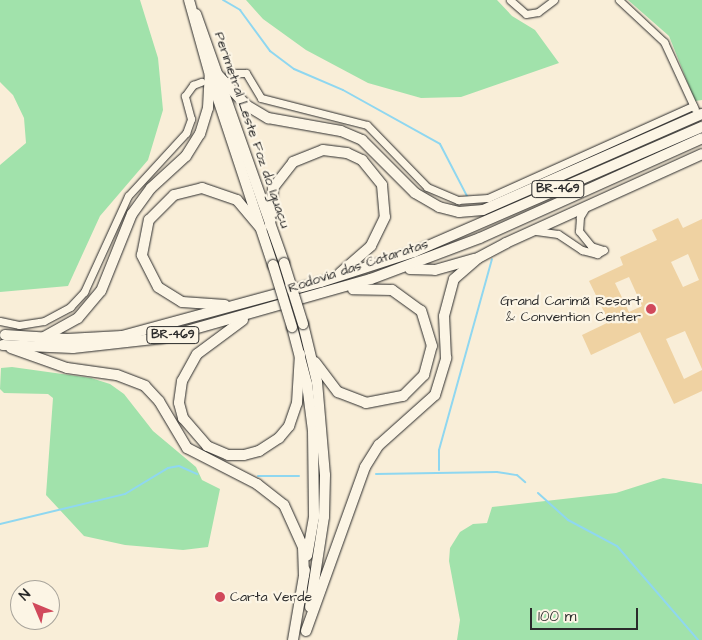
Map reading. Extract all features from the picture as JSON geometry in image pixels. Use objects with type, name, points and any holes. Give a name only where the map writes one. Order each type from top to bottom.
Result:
[{"type":"highway","name":"Perimetral Leste Foz do Iguaçu","points":[[191,4],[219,74],[265,227],[273,265],[298,325]]},
{"type":"highway","points":[[219,74],[246,106],[268,118],[341,131],[362,140],[422,198],[459,212],[482,210],[700,115]]},
{"type":"highway","points":[[40,339],[78,318],[101,291],[132,214],[148,192],[186,156],[200,134],[219,74]]},
{"type":"highway","name":"Rodovía das Cataratas","points":[[4,340],[103,338],[151,331],[321,282],[414,252],[702,127]]},
{"type":"highway","name":"Rodovía das Cataratas","points":[[4,340],[38,348],[118,346],[253,313],[337,289],[402,269],[702,138]]},
{"type":"highway","points":[[678,149],[702,146]]},
{"type":"highway","points":[[265,227],[271,196],[277,181],[299,158],[323,150],[339,151],[355,156],[373,172],[386,201],[380,233],[347,269],[321,282]]},
{"type":"highway","points":[[402,269],[435,270],[478,258],[527,232],[702,154]]},
{"type":"highway","points":[[261,300],[213,307],[176,299],[153,282],[142,248],[146,226],[157,208],[174,195],[195,189],[230,196],[265,227]]},
{"type":"highway","name":"Perimetral Leste Foz do Iguaçu","points":[[265,227],[284,263],[298,325]]},
{"type":"highway","points":[[305,635],[365,467],[379,445],[435,395],[446,358],[447,296],[454,279],[478,258]]},
{"type":"highway","points":[[305,353],[333,387],[366,403],[403,396],[428,368],[431,332],[411,301],[377,287],[337,289]]},
{"type":"highway","points":[[253,313],[203,349],[184,374],[180,410],[200,442],[220,453],[244,455],[267,448],[279,438],[289,426],[297,403],[305,353]]},
{"type":"highway","points":[[298,325],[322,422],[325,496],[305,635]]},
{"type":"highway","points":[[4,340],[67,368],[117,375],[145,386],[159,401],[187,448],[257,484],[284,506],[303,547],[304,575]]},
{"type":"highway","points":[[293,640],[314,517],[315,469],[305,353]]},
{"type":"street","points":[[510,0],[526,14],[538,12],[554,0]]},
{"type":"street","points":[[619,0],[664,42],[693,106],[700,115]]},
{"type":"street","points":[[219,74],[246,74],[261,98],[367,124],[427,187],[458,200],[488,198],[693,106]]},
{"type":"street","points":[[0,321],[19,325],[44,320],[70,307],[84,292],[128,196],[186,133],[191,119],[185,96],[192,85],[201,82]]},
{"type":"street","points":[[527,232],[558,234],[582,250],[597,254],[604,250],[591,246],[578,224],[588,205]]},
{"type":"green space","points":[[0,0],[140,0],[158,58],[163,110],[148,160],[100,216],[68,286],[0,292],[0,165],[26,143],[24,118],[13,95],[0,82]]},
{"type":"green space","points":[[246,0],[497,0],[512,16],[535,30],[559,63],[461,97],[421,98],[368,83],[306,50],[263,19]]},
{"type":"green space","points":[[628,0],[702,0],[702,100],[695,101],[669,36]]},
{"type":"green space","points":[[12,367],[91,378],[110,384],[124,394],[153,431],[196,467],[202,480],[220,489],[208,547],[183,550],[125,545],[84,536],[46,495],[53,398],[48,394],[4,393],[0,389],[1,368]]},
{"type":"green space","points":[[663,478],[702,484],[702,640],[457,640],[460,620],[449,561],[450,548],[460,532],[473,524],[487,523],[492,507],[616,493]]},
{"type":"building","name":"Grand Carimã Resort & Convention Center","points":[[678,218],[683,228],[702,219],[702,369],[685,331],[666,339],[684,379],[702,370],[702,391],[674,404],[640,332],[591,355],[582,335],[609,322],[589,281],[623,265],[620,257],[657,240],[652,230]],"holes":[[[688,254],[699,280],[683,287],[671,262]],[[629,277],[642,306],[629,312],[615,283]]]},
{"type":"waterway","points":[[223,0],[240,10],[270,51],[294,69],[343,90],[440,144],[467,196]]},
{"type":"waterway","points":[[439,470],[439,450],[492,259]]},
{"type":"waterway","points":[[0,524],[125,494],[168,468],[179,466],[197,474]]},
{"type":"waterway","points":[[376,474],[497,472],[517,475],[525,482]]},
{"type":"waterway","points":[[258,476],[299,476]]},
{"type":"waterway","points":[[538,493],[568,520],[617,546],[698,640]]},
{"type":"place","name":"Grand Carimã Resort & Convention Center","points":[[651,309]]},
{"type":"place","name":"Carta Verde","points":[[220,597]]}]
